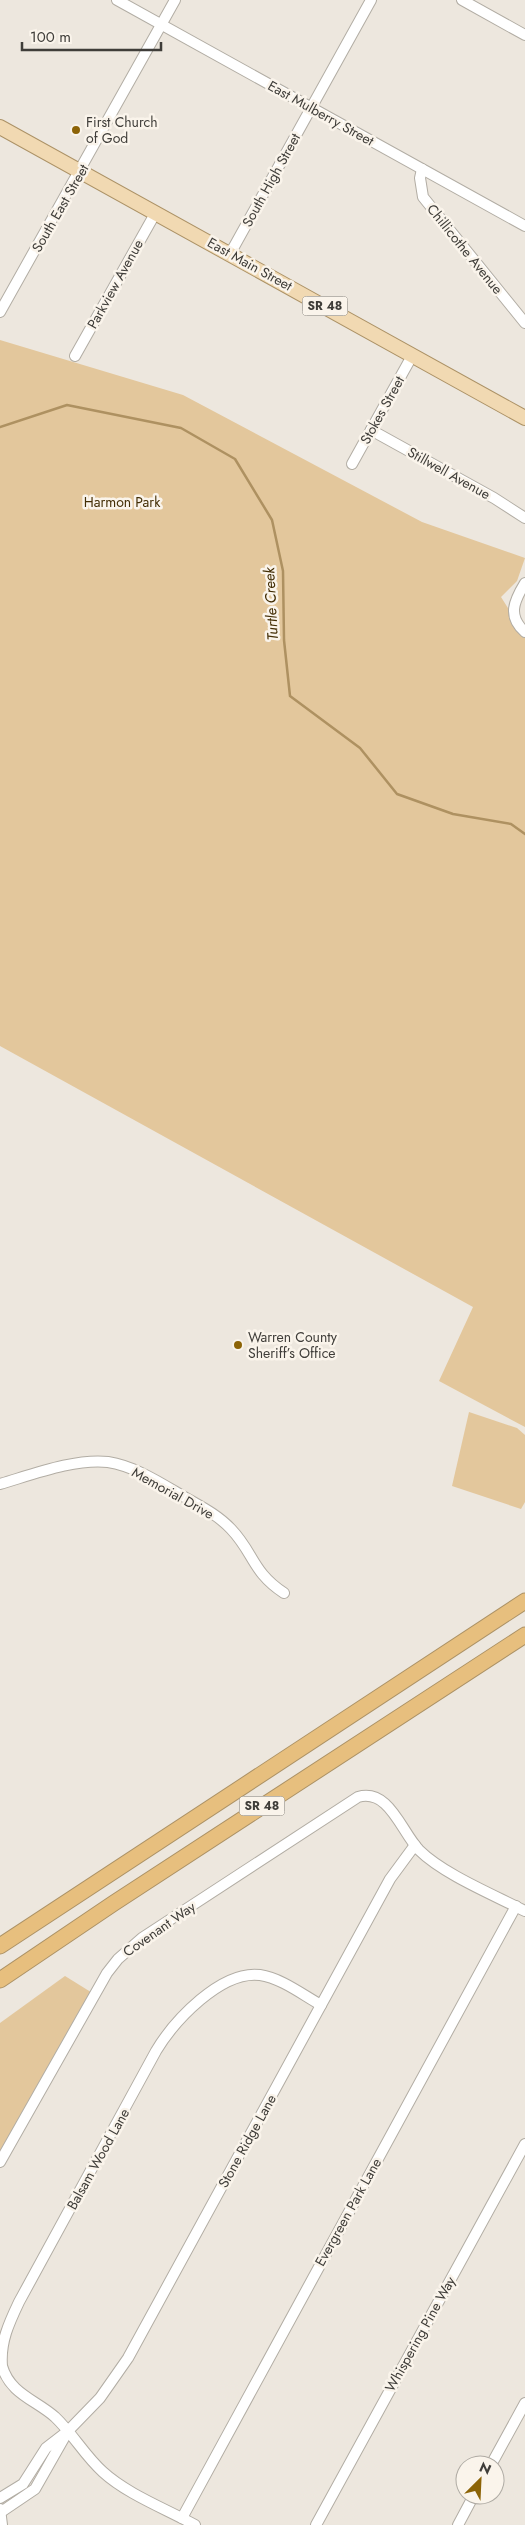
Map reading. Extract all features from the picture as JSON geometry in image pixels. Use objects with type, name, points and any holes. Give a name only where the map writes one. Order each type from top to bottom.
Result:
[{"type":"highway","name":"SR 48","points":[[0,1946],[525,1601]]},
{"type":"highway","name":"SR 48","points":[[0,1980],[114,1902],[525,1635]]},
{"type":"main road","name":"East Main Street","points":[[0,127],[525,418]]},
{"type":"street","name":"East Mulberry Street","points":[[118,0],[525,226]]},
{"type":"street","name":"South East Street","points":[[0,312],[81,171],[175,0]]},
{"type":"street","name":"South High Street","points":[[230,254],[371,0]]},
{"type":"street","points":[[462,0],[525,35]]},
{"type":"street","name":"Chillicothe Avenue","points":[[422,169],[420,178],[423,197],[525,323]]},
{"type":"street","name":"Parkview Avenue","points":[[75,356],[156,212]]},
{"type":"street","name":"Stokes Street","points":[[352,464],[412,356]]},
{"type":"street","name":"Stillwell Avenue","points":[[371,430],[487,494],[525,518]]},
{"type":"street","points":[[525,583],[514,603],[512,611],[525,632]]},
{"type":"street","name":"Memorial Drive","points":[[0,1484],[80,1464],[108,1462],[122,1465],[166,1487],[226,1524],[244,1546],[257,1570],[266,1580],[284,1593]]},
{"type":"street","name":"Covenant Way","points":[[0,2162],[94,1994],[118,1959],[142,1938],[358,1797],[374,1795],[385,1802],[415,1845]]},
{"type":"street","points":[[415,1845],[432,1860],[520,1908]]},
{"type":"street","name":"Stone Ridge Lane","points":[[0,2498],[23,2484],[46,2448],[68,2430],[100,2398],[128,2358],[390,1879],[415,1845]]},
{"type":"street","name":"Evergreen Park Lane","points":[[182,2518],[520,1908]]},
{"type":"street","name":"Balsam Wood Lane","points":[[195,2525],[104,2473],[68,2430],[54,2417],[12,2386],[5,2374],[1,2361],[1,2340],[19,2302],[156,2051],[167,2033],[186,2012],[238,1977],[251,1975],[272,1978],[322,2005]]},
{"type":"street","name":"Whispering Pine Way","points":[[316,2525],[525,2144]]},
{"type":"street","points":[[496,2455],[525,2403]]},
{"type":"street","name":"Stone Ridge Lane","points":[[0,2510],[35,2488],[68,2430]]},
{"type":"street","points":[[458,2525],[469,2505]]},
{"type":"street","points":[[0,2510],[2,2525]]},
{"type":"green space","name":"Harmon Park","points":[[0,340],[183,395],[422,522],[525,558],[517,581],[501,597],[525,635],[525,1427],[439,1381],[473,1307],[0,1046]]},
{"type":"green space","points":[[469,1412],[517,1428],[525,1435],[525,1502],[521,1509],[452,1486]]},
{"type":"green space","points":[[65,1976],[94,1994],[0,2163],[0,2023]]},
{"type":"waterway","name":"Turtle Creek","points":[[0,427],[67,405],[181,428],[235,459],[272,520],[283,571],[284,640],[290,696],[360,748],[397,794],[453,814],[511,824],[525,834]]},
{"type":"place","name":"First Church of God","points":[[76,130]]},
{"type":"place","name":"Warren County Sheriff’s Office","points":[[238,1345]]}]
